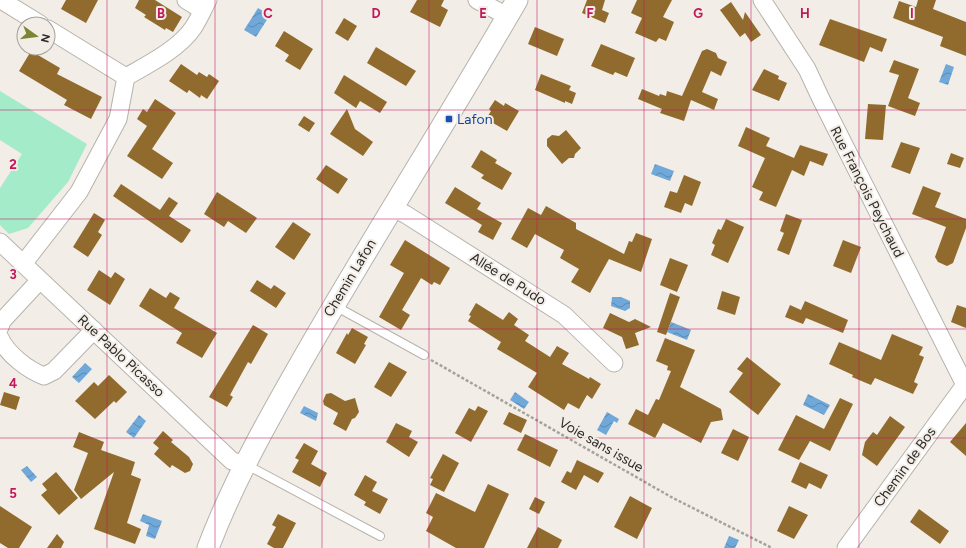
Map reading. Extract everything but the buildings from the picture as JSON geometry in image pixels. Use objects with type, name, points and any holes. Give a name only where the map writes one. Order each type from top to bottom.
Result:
[{"type":"street","points":[[1,0],[27,16]]},
{"type":"street","points":[[23,264],[79,192],[118,119],[126,77],[152,62],[183,40],[193,28],[205,5],[186,0]]},
{"type":"street","name":"Chemin Lafon","points":[[208,548],[245,464],[334,306],[512,8],[477,0]]},
{"type":"street","name":"Rue François Peychaud","points":[[762,0],[807,69],[965,387]]},
{"type":"street","points":[[56,34],[126,77]]},
{"type":"street","name":"Allée de Pudo","points":[[392,208],[405,214],[564,314],[614,363]]},
{"type":"street","name":"Rue Pablo Picasso","points":[[0,242],[232,461],[245,464]]},
{"type":"street","points":[[0,327],[2,321],[40,280]]},
{"type":"street","points":[[0,338],[3,345],[32,372],[44,376],[54,371],[94,330]]},
{"type":"street","name":"Chemin de Bos","points":[[846,548],[965,387]]},
{"type":"lane","points":[[334,306],[424,355]]},
{"type":"lane","points":[[245,464],[380,536]]},
{"type":"path","name":"Voie sans issue","points":[[424,355],[673,498],[772,548]]},
{"type":"green space","points":[[0,91],[87,144],[68,182],[28,228],[9,234],[0,225],[0,188],[22,154],[0,140]]},
{"type":"water","points":[[258,8],[270,15],[256,37],[244,30]]},
{"type":"water","points":[[946,64],[954,67],[948,85],[939,82]]},
{"type":"water","points":[[655,164],[674,171],[670,181],[651,174]]},
{"type":"water","points":[[612,297],[621,297],[630,301],[630,308],[625,311],[611,306]]},
{"type":"water","points":[[671,322],[691,330],[687,340],[667,332]]},
{"type":"water","points":[[85,363],[92,369],[79,383],[72,377]]},
{"type":"water","points":[[515,392],[529,402],[524,409],[510,400]]},
{"type":"water","points":[[808,394],[830,405],[824,415],[803,405]]},
{"type":"water","points":[[304,406],[318,413],[316,421],[300,413]]},
{"type":"water","points":[[607,412],[619,419],[617,423],[614,421],[606,435],[597,430]]},
{"type":"water","points":[[139,415],[146,421],[134,438],[126,432]]},
{"type":"water","points":[[27,466],[37,477],[31,482],[21,470]]},
{"type":"water","points":[[143,514],[162,521],[155,539],[146,536],[149,525],[140,521]]},
{"type":"water","points":[[729,536],[739,540],[735,548],[724,548]]},
{"type":"place","name":"Lafon","points":[[449,119]]}]
